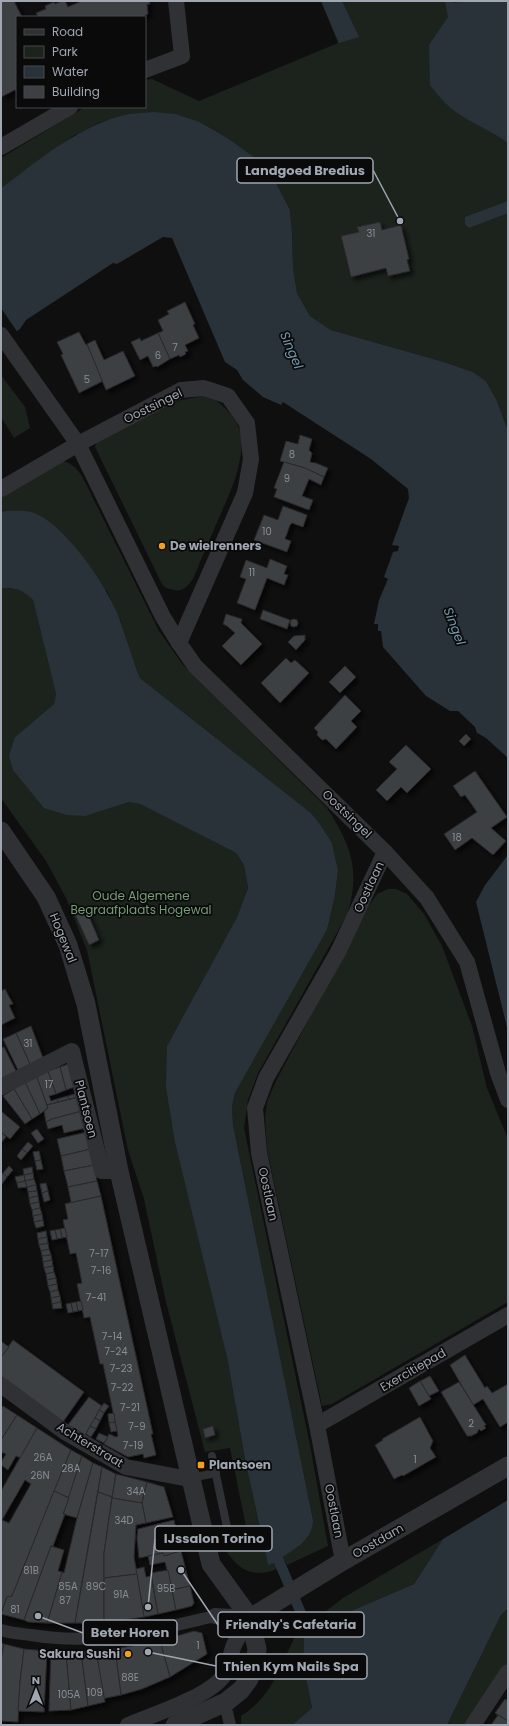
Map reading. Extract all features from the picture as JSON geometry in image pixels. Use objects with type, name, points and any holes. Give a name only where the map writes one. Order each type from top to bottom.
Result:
[{"type":"street","points":[[146,70],[182,56],[176,1]]},
{"type":"street","points":[[1,147],[68,108]]},
{"type":"street","name":"Oostsingel","points":[[5,342],[78,444],[164,617],[179,643],[195,666],[385,852],[427,898],[467,962],[498,1073],[508,1100]]},
{"type":"street","name":"Oostsingel","points":[[1,489],[78,444],[181,390],[204,388],[228,396],[247,423],[251,459],[245,493],[179,643]]},
{"type":"street","name":"Hogewal","points":[[1,831],[46,896],[68,945],[94,1031],[95,1054]]},
{"type":"street","name":"Oostlaan","points":[[343,1561],[317,1425],[259,1153],[255,1108],[266,1078],[338,952],[385,852]]},
{"type":"street","name":"Plantsoen","points":[[1,1087],[72,1051],[102,1171],[119,1171]]},
{"type":"street","name":"Plantsoen","points":[[95,1054],[119,1171],[189,1478],[211,1564],[250,1618],[257,1648],[255,1664],[249,1679],[226,1707]]},
{"type":"street","name":"Exercitiepad","points":[[317,1425],[508,1316]]},
{"type":"street","name":"Achterstraat","points":[[1,1385],[65,1432],[126,1466],[189,1478]]},
{"type":"street","name":"Oostdam","points":[[250,1618],[305,1586],[343,1561],[508,1466]]},
{"type":"street","points":[[1,1630],[50,1638],[106,1639],[152,1632],[215,1616],[250,1618],[234,1646],[229,1666],[217,1683],[200,1695],[128,1725]]},
{"type":"street","points":[[474,1725],[508,1672]]},
{"type":"street","points":[[175,1725],[226,1707],[230,1725]]},
{"type":"lane","points":[[212,1456],[231,1546]]},
{"type":"lane","points":[[189,1478],[216,1473]]},
{"type":"green space","points":[[321,1],[508,1],[508,431],[497,401],[486,381],[473,372],[444,362],[331,330],[310,316],[297,293],[293,268],[290,210],[276,183],[254,157],[229,139],[200,122],[129,114],[101,122],[73,136],[1,188],[1,158],[83,108],[146,108],[146,80],[152,79],[199,101],[338,43]]},
{"type":"green space","points":[[1,375],[25,407],[30,428],[14,438],[1,417]]},
{"type":"green space","points":[[204,396],[212,398],[220,404],[229,412],[237,423],[241,436],[239,465],[235,480],[193,579],[183,589],[174,590],[166,588],[162,584],[95,447],[97,438],[181,400]]},
{"type":"green space","points":[[56,460],[71,464],[82,476],[159,631],[183,665],[327,808],[342,834],[348,847],[351,859],[353,885],[347,915],[258,1073],[248,1100],[244,1128],[310,1445],[328,1546],[287,1565],[283,1557],[299,1546],[313,1520],[233,1125],[232,1106],[235,1093],[327,930],[335,896],[338,870],[332,843],[311,813],[140,678],[121,622],[107,591],[6,511],[1,512],[1,492]]},
{"type":"green space","name":"Oude Algemene Begraafplaats Hogewal","points":[[1,588],[19,590],[26,593],[33,600],[56,694],[54,704],[15,737],[86,816],[129,802],[140,804],[236,853],[244,865],[248,888],[237,917],[167,1046],[167,1063],[227,1357],[245,1459],[268,1565],[274,1562],[277,1569],[268,1572],[254,1573],[242,1568],[236,1564],[226,1551],[250,1546],[230,1448],[205,1452],[166,1302],[144,1199],[128,1150],[87,950],[66,898],[46,861],[1,798]]},
{"type":"green space","points":[[388,889],[396,889],[407,894],[424,914],[442,946],[472,1026],[487,1088],[508,1139],[508,1302],[332,1404],[322,1406],[267,1150],[265,1118],[267,1102],[275,1083],[368,907],[377,894]]},
{"type":"green space","points":[[443,1539],[414,1584],[330,1620],[325,1612],[343,1598]]},
{"type":"green space","points":[[508,1609],[508,1662],[467,1725],[447,1725],[501,1615]]},
{"type":"green space","points":[[301,1625],[304,1633],[303,1666],[312,1708],[292,1725],[241,1725],[241,1716],[263,1697],[271,1686]]},
{"type":"water","points":[[321,1],[342,1],[359,37],[339,43]]},
{"type":"water","points":[[445,1],[452,1],[454,3],[463,1],[508,1],[508,143],[456,112],[445,103],[430,85],[429,45],[448,17]]},
{"type":"water","name":"Singel","points":[[153,112],[175,114],[200,122],[229,139],[254,157],[276,183],[290,210],[293,268],[297,293],[310,316],[331,330],[444,362],[473,372],[486,381],[497,401],[508,431],[508,758],[486,738],[477,733],[475,727],[458,711],[450,711],[426,696],[383,647],[381,631],[378,631],[378,624],[374,624],[379,600],[388,579],[384,577],[393,552],[398,551],[399,546],[392,545],[409,498],[408,489],[371,459],[283,402],[281,405],[263,397],[243,380],[237,370],[225,362],[172,238],[163,237],[117,264],[113,263],[26,320],[20,329],[1,342],[1,188],[46,154],[94,126],[129,114]]},
{"type":"water","points":[[508,201],[508,213],[469,228],[465,224],[465,217]]},
{"type":"water","points":[[24,511],[34,513],[46,519],[70,541],[92,569],[110,598],[119,618],[140,678],[311,813],[332,843],[338,870],[335,896],[327,930],[235,1093],[232,1106],[233,1125],[313,1520],[310,1532],[303,1542],[283,1557],[308,1617],[318,1616],[325,1612],[330,1620],[414,1584],[443,1539],[508,1500],[508,1609],[501,1615],[447,1725],[292,1725],[312,1708],[306,1679],[301,1676],[299,1670],[303,1666],[304,1633],[274,1563],[268,1565],[245,1459],[227,1357],[175,1142],[166,1087],[167,1046],[237,917],[248,888],[244,865],[236,853],[140,804],[129,802],[86,816],[67,815],[44,808],[13,770],[9,756],[15,737],[54,704],[56,694],[33,600],[25,593],[18,590],[1,588],[1,512]]},
{"type":"water","points":[[508,855],[508,1031],[476,902],[485,885]]},
{"type":"pier","points":[[1,308],[18,333],[1,344]]},
{"type":"building","points":[[1,1],[14,1],[22,16],[16,16],[16,90],[1,97]]},
{"type":"building","points":[[65,1],[68,7],[82,1],[149,1],[150,4],[147,4],[148,14],[144,16],[38,16],[36,13],[46,9],[45,6],[54,2],[55,4]]},
{"type":"building","points":[[380,222],[382,230],[401,225],[409,259],[407,260],[410,271],[388,276],[386,268],[351,277],[341,236],[359,232],[357,227]]},
{"type":"building","points":[[185,302],[195,324],[193,325],[199,338],[185,345],[188,351],[185,352],[186,354],[170,359],[158,333],[163,331],[158,320],[169,314],[167,311]]},
{"type":"building","points":[[79,332],[86,345],[87,344],[103,381],[79,393],[61,355],[63,354],[57,342]]},
{"type":"building","points":[[158,333],[170,359],[157,367],[153,367],[148,356],[140,360],[131,342],[140,338],[141,341]]},
{"type":"building","points":[[95,340],[104,360],[123,351],[135,376],[106,390],[87,344]]},
{"type":"building","points":[[300,435],[312,439],[309,450],[312,453],[310,462],[328,468],[324,477],[305,468],[280,461],[286,441],[298,444]]},
{"type":"building","points":[[284,462],[305,468],[324,477],[321,485],[309,479],[302,496],[313,500],[309,510],[274,497],[277,489],[274,488]]},
{"type":"building","points":[[283,506],[307,515],[303,527],[292,523],[290,525],[285,539],[291,541],[287,552],[254,540],[264,515],[278,520]]},
{"type":"building","points":[[270,559],[287,566],[284,574],[288,575],[284,585],[267,578],[255,610],[237,603],[246,579],[240,577],[246,560],[267,568]]},
{"type":"building","points":[[263,610],[290,620],[287,629],[260,619]]},
{"type":"building","points":[[226,614],[242,619],[241,623],[262,644],[241,665],[222,646],[235,633],[223,624]]},
{"type":"building","points":[[292,619],[296,619],[298,623],[296,627],[292,627],[290,625],[290,621]]},
{"type":"building","points":[[305,635],[305,640],[296,650],[288,642],[294,636]]},
{"type":"building","points":[[286,658],[291,663],[295,660],[309,673],[280,703],[261,683]]},
{"type":"building","points":[[345,666],[356,677],[340,693],[329,682]]},
{"type":"building","points":[[345,695],[361,711],[351,721],[357,727],[336,749],[326,739],[322,740],[317,735],[318,732],[314,728]]},
{"type":"building","points":[[466,734],[471,739],[464,746],[459,741]]},
{"type":"building","points":[[406,745],[431,769],[407,793],[401,787],[387,801],[376,790],[397,769],[389,762]]},
{"type":"building","points":[[475,771],[507,817],[491,828],[506,841],[493,855],[472,838],[455,850],[444,834],[477,812],[465,795],[461,797],[453,786]]},
{"type":"building","points":[[85,907],[99,940],[89,945],[74,912]]},
{"type":"building","points":[[5,989],[13,1004],[9,1005],[15,1018],[1,1025],[1,991]]},
{"type":"building","points":[[31,1026],[43,1058],[30,1064],[16,1033]]},
{"type":"building","points":[[16,1033],[30,1064],[18,1070],[3,1039]]},
{"type":"building","points":[[4,1047],[16,1071],[1,1080],[1,1048]]},
{"type":"building","points":[[71,1063],[77,1086],[66,1090],[60,1067]]},
{"type":"building","points":[[60,1067],[66,1090],[56,1094],[48,1071]]},
{"type":"building","points":[[48,1071],[56,1094],[49,1096],[51,1101],[57,1099],[58,1102],[47,1105],[36,1075]]},
{"type":"building","points":[[36,1075],[48,1108],[40,1114],[25,1082]]},
{"type":"building","points":[[25,1082],[40,1114],[32,1119],[14,1089]]},
{"type":"building","points":[[14,1089],[32,1119],[25,1124],[3,1096]]},
{"type":"building","points":[[78,1093],[79,1097],[69,1099],[68,1096]]},
{"type":"building","points":[[68,1096],[69,1099],[58,1102],[57,1099]]},
{"type":"building","points":[[79,1097],[82,1111],[46,1122],[44,1111],[48,1108],[47,1105]]},
{"type":"building","points":[[1,1111],[20,1127],[10,1139],[1,1132]]},
{"type":"building","points":[[82,1111],[86,1128],[64,1133],[62,1125],[48,1129],[46,1122]]},
{"type":"building","points":[[37,1129],[44,1139],[38,1143],[31,1133]]},
{"type":"building","points":[[1,1132],[6,1137],[1,1143]]},
{"type":"building","points":[[87,1132],[91,1149],[61,1156],[57,1139]]},
{"type":"building","points":[[28,1142],[33,1146],[27,1153],[22,1149]]},
{"type":"building","points":[[22,1149],[27,1153],[21,1160],[17,1156]]},
{"type":"building","points":[[91,1149],[94,1165],[64,1171],[61,1156]]},
{"type":"building","points":[[39,1151],[41,1160],[35,1161],[33,1152]]},
{"type":"building","points":[[41,1160],[43,1169],[37,1170],[35,1161]]},
{"type":"building","points":[[94,1165],[97,1181],[68,1187],[64,1171]]},
{"type":"building","points":[[9,1166],[13,1170],[7,1177],[3,1173]]},
{"type":"building","points":[[32,1167],[33,1173],[24,1175],[23,1169]]},
{"type":"building","points":[[3,1173],[7,1177],[2,1184],[1,1175]]},
{"type":"building","points":[[33,1173],[34,1179],[25,1181],[24,1175]]},
{"type":"building","points":[[24,1175],[25,1181],[17,1183],[15,1177]]},
{"type":"building","points":[[34,1179],[36,1185],[27,1187],[25,1181]]},
{"type":"building","points":[[25,1181],[27,1187],[18,1188],[17,1183]]},
{"type":"building","points":[[97,1181],[101,1196],[65,1204],[71,1202],[68,1187]]},
{"type":"building","points":[[46,1183],[48,1191],[42,1193],[40,1184]]},
{"type":"building","points":[[36,1185],[37,1191],[28,1192],[27,1187]]},
{"type":"building","points":[[37,1191],[38,1196],[29,1198],[28,1192]]},
{"type":"building","points":[[48,1191],[50,1200],[44,1202],[42,1193]]},
{"type":"building","points":[[38,1196],[39,1202],[30,1204],[29,1198]]},
{"type":"building","points":[[101,1196],[153,1434],[151,1434],[156,1455],[144,1458],[143,1454],[128,1457],[104,1444],[109,1434],[116,1437],[118,1436],[103,1364],[100,1364],[90,1317],[84,1318],[77,1284],[82,1283],[76,1253],[70,1254],[63,1220],[68,1219],[65,1204]]},
{"type":"building","points":[[39,1202],[40,1208],[32,1210],[30,1204]]},
{"type":"building","points":[[40,1208],[42,1214],[33,1216],[32,1210]]},
{"type":"building","points":[[42,1214],[43,1220],[34,1222],[33,1216]]},
{"type":"building","points":[[43,1220],[44,1226],[36,1228],[34,1222]]},
{"type":"building","points":[[65,1228],[67,1237],[62,1238],[60,1229]]},
{"type":"building","points":[[60,1229],[62,1238],[57,1239],[55,1230]]},
{"type":"building","points":[[55,1230],[57,1239],[52,1240],[50,1231]]},
{"type":"building","points":[[46,1231],[47,1237],[38,1239],[37,1233]]},
{"type":"building","points":[[47,1237],[48,1243],[39,1245],[38,1239]]},
{"type":"building","points":[[48,1243],[49,1249],[41,1251],[39,1245]]},
{"type":"building","points":[[49,1249],[51,1255],[42,1256],[41,1251]]},
{"type":"building","points":[[51,1255],[52,1260],[43,1262],[42,1256]]},
{"type":"building","points":[[52,1260],[53,1266],[44,1268],[43,1262]]},
{"type":"building","points":[[53,1266],[54,1272],[46,1274],[44,1268]]},
{"type":"building","points":[[54,1272],[56,1278],[47,1280],[46,1274]]},
{"type":"building","points":[[56,1278],[57,1284],[48,1286],[47,1280]]},
{"type":"building","points":[[57,1284],[58,1290],[50,1292],[48,1286]]},
{"type":"building","points":[[58,1290],[60,1296],[51,1298],[50,1292]]},
{"type":"building","points":[[60,1296],[61,1302],[52,1304],[51,1298]]},
{"type":"building","points":[[81,1301],[83,1310],[78,1311],[76,1302]]},
{"type":"building","points":[[61,1302],[62,1308],[53,1309],[52,1304]]},
{"type":"building","points":[[76,1302],[78,1311],[73,1312],[71,1303]]},
{"type":"building","points":[[71,1303],[73,1312],[68,1313],[66,1304]]},
{"type":"building","points":[[13,1340],[84,1392],[63,1422],[1,1376],[1,1357]]},
{"type":"building","points":[[1,1341],[9,1347],[1,1357]]},
{"type":"building","points":[[465,1355],[485,1388],[487,1386],[492,1393],[508,1384],[508,1422],[500,1427],[483,1399],[473,1405],[450,1365]]},
{"type":"building","points":[[430,1376],[439,1391],[429,1396],[420,1381]]},
{"type":"building","points":[[420,1381],[431,1399],[419,1406],[409,1388]]},
{"type":"building","points":[[459,1382],[486,1425],[484,1426],[486,1428],[481,1431],[479,1429],[477,1433],[471,1436],[467,1436],[441,1392]]},
{"type":"building","points":[[89,1397],[102,1406],[85,1435],[68,1425]]},
{"type":"building","points":[[104,1403],[109,1406],[104,1413],[99,1410]]},
{"type":"building","points":[[3,1406],[17,1415],[1,1440],[1,1409]]},
{"type":"building","points":[[99,1410],[104,1413],[100,1421],[95,1418]]},
{"type":"building","points":[[114,1413],[115,1422],[109,1423],[108,1414]]},
{"type":"building","points":[[17,1415],[37,1428],[21,1458],[16,1456],[8,1470],[1,1465],[1,1462],[6,1454],[1,1452],[1,1440]]},
{"type":"building","points":[[420,1417],[433,1441],[430,1448],[436,1457],[403,1476],[402,1475],[394,1479],[375,1445],[383,1440],[382,1439]]},
{"type":"building","points":[[95,1418],[100,1421],[96,1429],[90,1426]]},
{"type":"building","points":[[115,1422],[117,1431],[111,1432],[109,1423]]},
{"type":"building","points":[[90,1426],[96,1429],[91,1437],[86,1434]]},
{"type":"building","points":[[213,1426],[215,1435],[205,1438],[203,1429]]},
{"type":"building","points":[[37,1428],[71,1450],[12,1596],[7,1597],[1,1613],[1,1491]],"holes":[[[25,1480],[31,1484],[9,1523],[2,1520]]]},
{"type":"building","points":[[99,1433],[108,1437],[104,1443],[96,1439]]},
{"type":"building","points":[[71,1450],[82,1456],[69,1498],[54,1491]]},
{"type":"building","points":[[82,1456],[93,1463],[77,1518],[63,1514]]},
{"type":"building","points":[[93,1463],[102,1467],[75,1623],[47,1623],[62,1572],[64,1573],[77,1518]]},
{"type":"building","points":[[102,1467],[116,1474],[112,1497],[98,1492]]},
{"type":"building","points":[[116,1474],[147,1482],[142,1503],[112,1498]]},
{"type":"building","points":[[147,1482],[164,1487],[173,1517],[146,1523],[142,1503]]},
{"type":"building","points":[[54,1491],[69,1498],[63,1514],[65,1514],[53,1546],[51,1546],[24,1620],[1,1614],[7,1597],[12,1596]]},
{"type":"building","points":[[98,1492],[112,1497],[104,1553],[104,1623],[75,1623]]},
{"type":"building","points":[[112,1498],[142,1503],[146,1523],[136,1525],[134,1557],[137,1574],[104,1578],[104,1553]]},
{"type":"building","points":[[174,1520],[181,1551],[164,1556],[163,1553],[139,1558],[137,1538],[138,1529]]},
{"type":"building","points":[[51,1546],[64,1550],[58,1571],[62,1572],[47,1623],[28,1622],[24,1620]]},
{"type":"building","points":[[181,1551],[190,1586],[172,1590],[165,1562],[150,1565],[148,1556],[163,1553],[164,1556]]},
{"type":"building","points":[[144,1567],[146,1577],[151,1576],[158,1614],[144,1617],[136,1569]]},
{"type":"building","points":[[168,1570],[176,1610],[158,1614],[151,1573]]},
{"type":"building","points":[[137,1574],[144,1617],[104,1623],[104,1578]]},
{"type":"building","points":[[190,1586],[194,1603],[192,1606],[176,1610],[172,1590]]},
{"type":"building","points":[[194,1631],[202,1633],[207,1654],[170,1677],[160,1641]]},
{"type":"building","points":[[160,1641],[170,1677],[142,1689],[121,1695],[115,1649]]},
{"type":"building","points":[[1,1643],[4,1644],[1,1660]]},
{"type":"building","points":[[4,1644],[24,1649],[20,1682],[18,1722],[1,1721],[1,1660]]},
{"type":"building","points":[[24,1649],[47,1651],[44,1712],[18,1711]]},
{"type":"building","points":[[115,1649],[121,1695],[106,1698],[104,1700],[96,1651]]},
{"type":"building","points":[[51,1651],[66,1652],[71,1710],[49,1711]]},
{"type":"building","points":[[81,1651],[88,1706],[71,1710],[66,1652]]},
{"type":"building","points":[[81,1651],[96,1651],[105,1702],[88,1706]]},
{"type":"building","points":[[505,1699],[508,1701],[508,1721],[495,1713]]},
{"type":"building","points":[[495,1713],[508,1721],[508,1725],[491,1725],[498,1715]]},
{"type":"place","name":"Landgoed Bredius","points":[[400,221]]},
{"type":"place","name":"De wielrenners","points":[[162,546]]},
{"type":"place","name":"Plantsoen","points":[[201,1465]]},
{"type":"place","name":"Friendly's Cafetaria","points":[[181,1570]]},
{"type":"place","name":"IJssalon Torino","points":[[148,1607]]},
{"type":"place","name":"Beter Horen","points":[[38,1616]]},
{"type":"place","name":"Thien Kym Nails Spa","points":[[148,1652]]},
{"type":"place","name":"Sakura Sushi","points":[[128,1654]]}]
